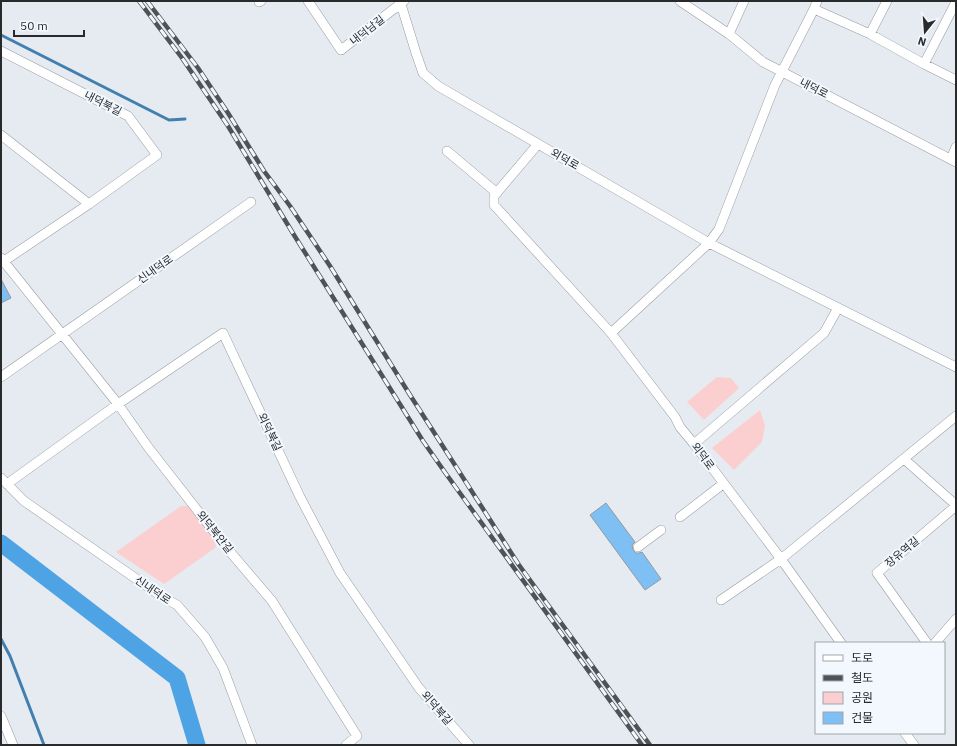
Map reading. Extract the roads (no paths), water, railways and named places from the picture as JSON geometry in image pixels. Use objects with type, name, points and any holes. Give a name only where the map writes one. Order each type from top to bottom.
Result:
[{"type":"street","name":"내덕남길","points":[[308,1],[341,50],[402,2],[423,73]]},
{"type":"street","name":"내덕로","points":[[680,1],[729,34],[763,62],[953,161]]},
{"type":"street","points":[[729,34],[744,1]]},
{"type":"street","points":[[870,34],[887,1]]},
{"type":"street","points":[[924,64],[956,2]]},
{"type":"street","points":[[611,333],[709,243],[720,229],[776,85],[816,5],[956,80]]},
{"type":"street","name":"내덕북길","points":[[1,51],[128,116],[157,155],[88,204],[3,260],[62,335]]},
{"type":"street","name":"외덕로","points":[[423,73],[438,86],[709,243],[956,367]]},
{"type":"street","points":[[1,135],[88,204]]},
{"type":"street","points":[[447,150],[497,193],[538,144]]},
{"type":"street","points":[[953,161],[956,147]]},
{"type":"street","name":"외덕로","points":[[497,193],[494,196],[494,205],[611,333],[675,417],[680,427],[781,559],[840,642]]},
{"type":"street","name":"신내덕로","points":[[1,377],[251,202]]},
{"type":"street","points":[[694,444],[824,333],[838,308]]},
{"type":"street","name":"외덕북길","points":[[4,481],[223,333],[300,497],[340,573],[419,688],[469,745]]},
{"type":"street","name":"외덕북안길","points":[[62,335],[118,404],[148,447],[226,547],[272,600],[357,736],[346,745]]},
{"type":"street","points":[[721,600],[781,559],[956,416]]},
{"type":"street","points":[[904,458],[956,505]]},
{"type":"street","name":"신내덕로","points":[[4,481],[24,501],[177,606],[205,637],[223,668],[252,745]]},
{"type":"street","points":[[680,517],[719,487]]},
{"type":"street","name":"장유역길","points":[[927,642],[877,573],[956,505]]},
{"type":"street","points":[[638,547],[661,530]]},
{"type":"street","points":[[936,642],[956,619]]},
{"type":"street","points":[[1,716],[12,745]]},
{"type":"street","points":[[907,734],[914,745]]},
{"type":"waterway","points":[[1,35],[169,120],[185,119]]},
{"type":"waterway","points":[[1,543],[177,678],[197,745]]},
{"type":"waterway","points":[[1,639],[10,656],[44,745]]},
{"type":"railway","points":[[139,1],[182,58],[228,126],[294,235],[423,441],[642,745]]},
{"type":"railway","points":[[147,1],[198,68],[264,171],[290,206],[330,266],[410,395],[519,565],[650,745]]}]
